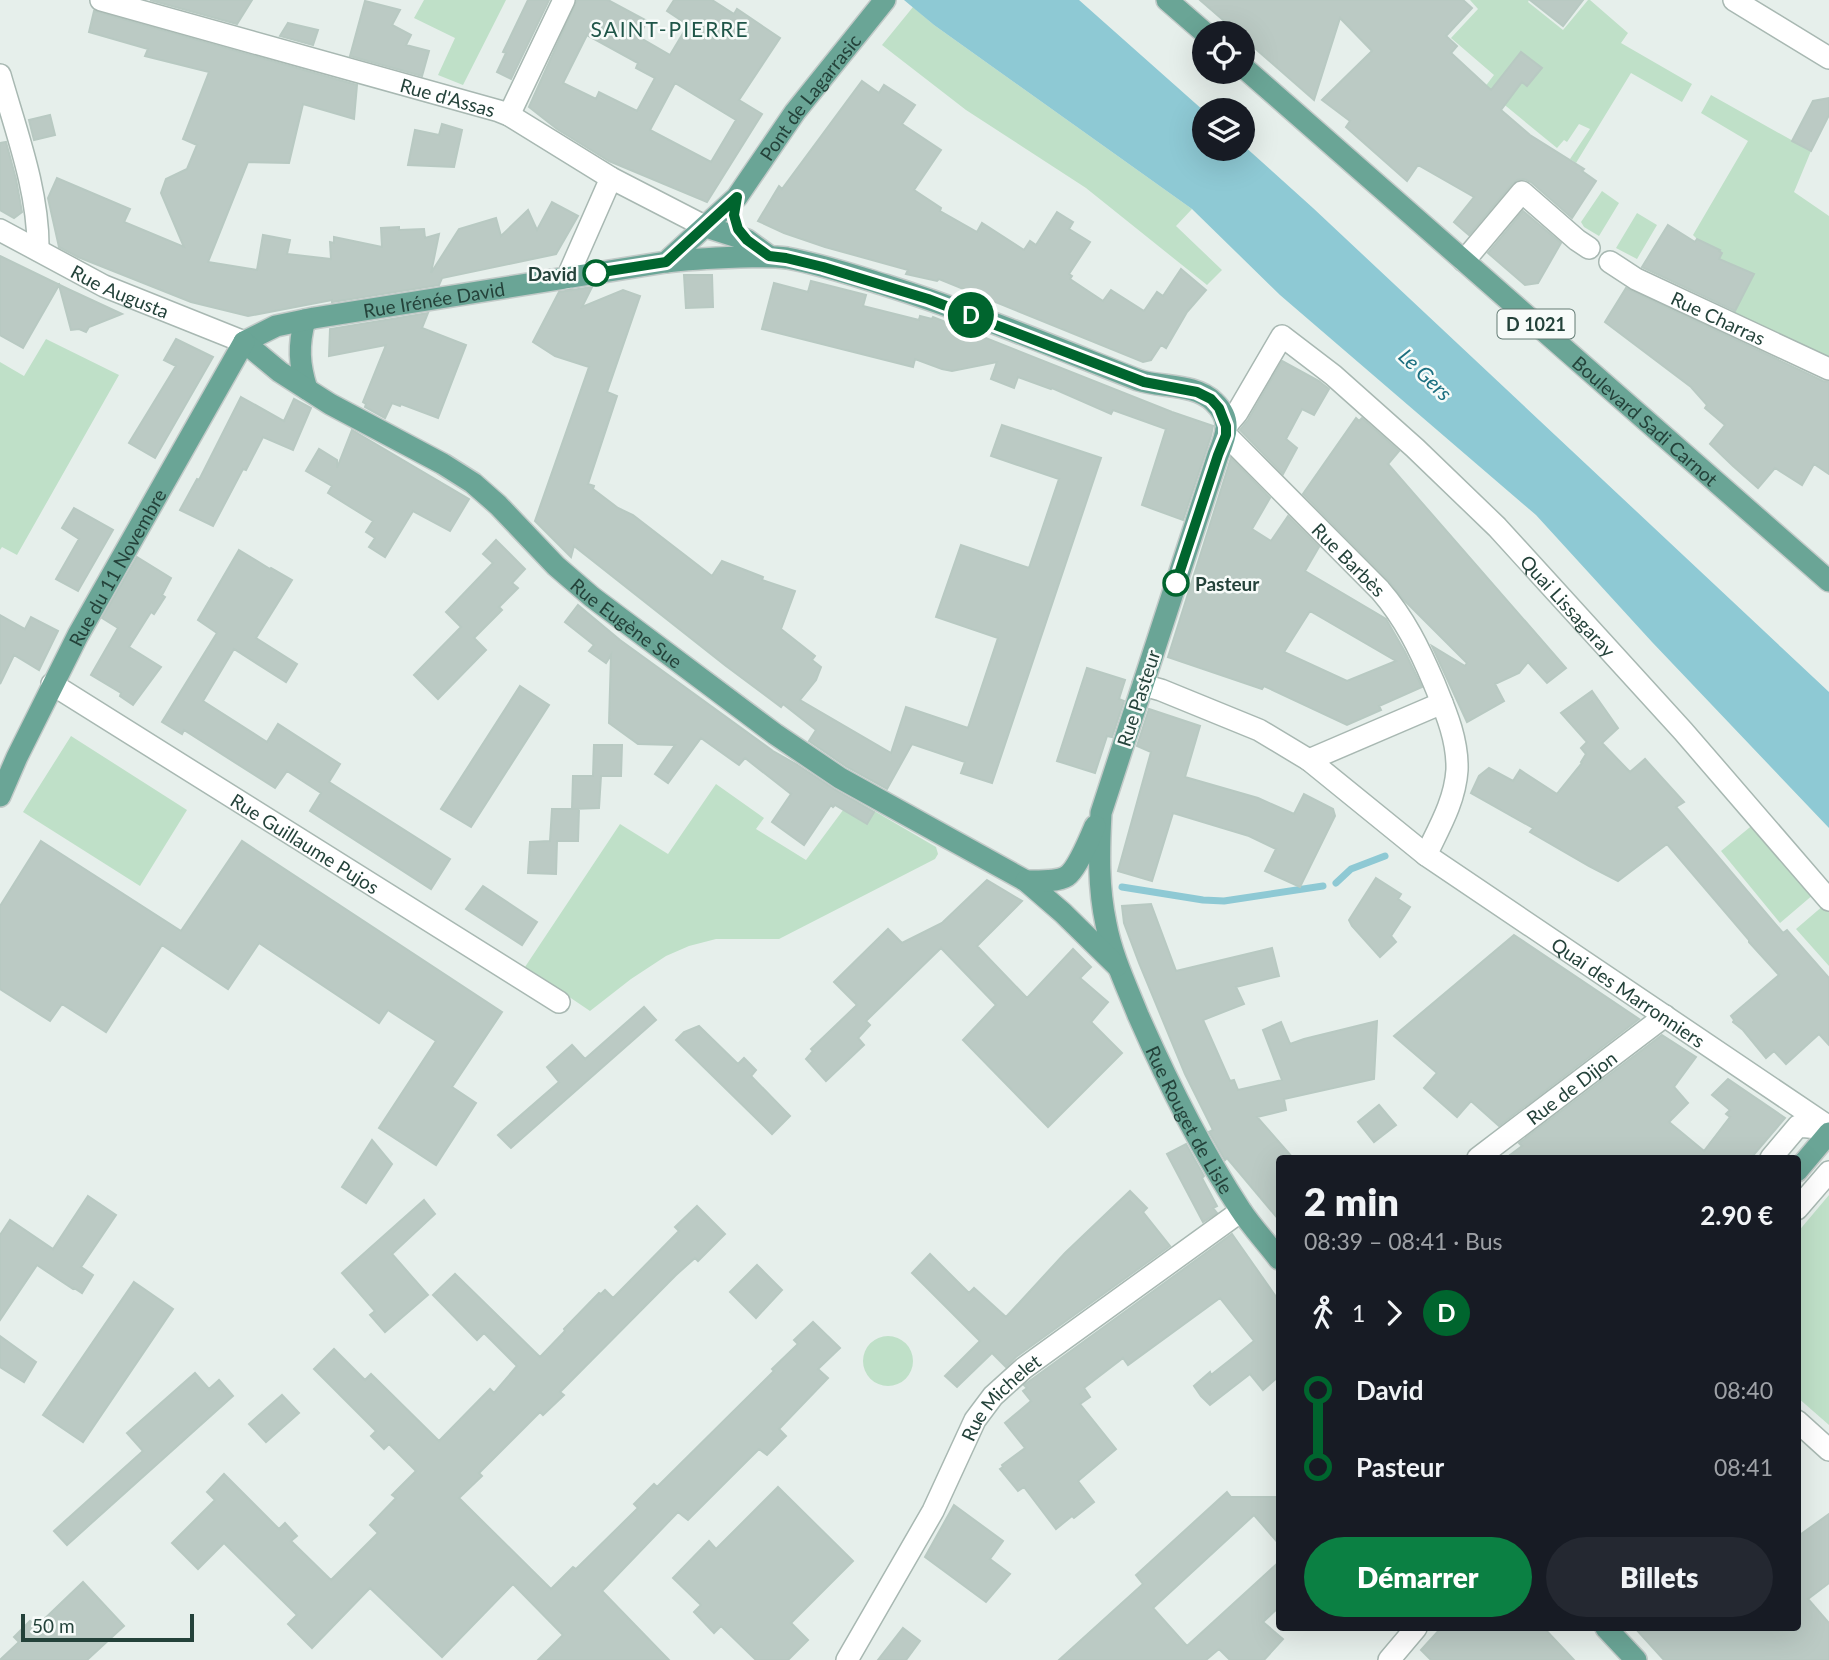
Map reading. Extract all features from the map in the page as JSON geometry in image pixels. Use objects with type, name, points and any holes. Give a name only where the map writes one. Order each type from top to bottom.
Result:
[{"type":"main road","name":"Pont de Lagarrasic","points":[[666,262],[737,197],[794,112],[885,0]]},
{"type":"main road","points":[[1167,0],[1192,22]]},
{"type":"main road","name":"Boulevard Sadi Carnot","points":[[1255,77],[1829,581]]},
{"type":"main road","points":[[737,197],[734,215],[738,229],[747,240]]},
{"type":"main road","name":"Rue d'Assas","points":[[705,227],[747,240],[769,256]]},
{"type":"main road","name":"Rue Irénée David","points":[[244,342],[275,326],[305,320],[692,258],[769,256],[823,267],[928,299],[1144,382],[1197,392],[1211,399],[1219,408],[1226,430]]},
{"type":"main road","points":[[305,320],[299,355],[307,389]]},
{"type":"main road","name":"Rue Eugène Sue","points":[[244,342],[280,372],[330,404],[443,464],[473,483],[573,582],[775,734],[840,778],[1026,881],[1119,968]]},
{"type":"main road","name":"Rue du 11 Novembre","points":[[0,796],[52,684],[244,342]]},
{"type":"main road","name":"Rue Pasteur","points":[[1119,968],[1106,926],[1100,883],[1101,813],[1226,430]]},
{"type":"main road","points":[[1026,881],[1048,881],[1067,876],[1079,860],[1101,813]]},
{"type":"main road","name":"Rue Rouget de Lisle","points":[[1119,968],[1151,1044],[1190,1123],[1241,1211],[1276,1255]]},
{"type":"main road","points":[[1801,1166],[1829,1129]]},
{"type":"main road","points":[[1609,1631],[1636,1660]]},
{"type":"street","name":"Rue d'Assas","points":[[101,0],[509,115],[611,178],[705,227]]},
{"type":"street","points":[[509,115],[564,0]]},
{"type":"street","points":[[1734,0],[1829,58]]},
{"type":"street","points":[[0,75],[34,199],[39,228],[38,250]]},
{"type":"street","points":[[567,278],[611,178]]},
{"type":"street","points":[[1465,261],[1522,192],[1589,248]]},
{"type":"street","name":"Rue Augusta","points":[[0,230],[104,286],[244,342]]},
{"type":"street","name":"Rue Charras","points":[[1611,262],[1636,279],[1829,369]]},
{"type":"street","name":"Quai Lissagaray","points":[[1226,430],[1282,336],[1333,375],[1415,448],[1497,527],[1683,731],[1829,900]]},
{"type":"street","name":"Rue Barbès","points":[[1226,430],[1380,590],[1395,607],[1415,640],[1454,736],[1457,770],[1451,805],[1426,855]]},
{"type":"street","name":"Rue Guillaume Pujos","points":[[52,684],[559,1002]]},
{"type":"street","name":"Quai des Marronniers","points":[[1143,685],[1259,730],[1308,760],[1426,855],[1829,1129]]},
{"type":"street","points":[[1308,760],[1442,703]]},
{"type":"street","name":"Rue de Dijon","points":[[1486,1155],[1665,1016]]},
{"type":"street","points":[[1774,1155],[1798,1126],[1829,1129]]},
{"type":"street","points":[[1801,1204],[1829,1172]]},
{"type":"street","name":"Rue Michelet","points":[[847,1660],[933,1511],[975,1420],[993,1396],[1024,1368],[1241,1211]]},
{"type":"street","points":[[1801,1425],[1829,1450]]},
{"type":"street","points":[[1389,1660],[1413,1631]]},
{"type":"green space","points":[[424,0],[506,0],[463,85],[438,75],[455,38],[414,18]]},
{"type":"green space","points":[[1470,0],[1529,0],[1528,2],[1563,30],[1590,0],[1628,33],[1621,43],[1692,84],[1682,102],[1631,73],[1576,163],[1570,159],[1590,129],[1579,124],[1567,142],[1564,140],[1557,148],[1484,88],[1494,75],[1451,38],[1478,9]]},
{"type":"green space","points":[[913,7],[934,25],[1192,209],[1176,226],[1222,270],[1207,285],[1086,188],[966,110],[882,45]]},
{"type":"green space","points":[[1711,95],[1811,151],[1794,192],[1829,216],[1829,361],[1732,314],[1754,274],[1715,268],[1720,250],[1693,235],[1748,141],[1701,113]]},
{"type":"green space","points":[[1602,191],[1619,203],[1599,236],[1584,227],[1581,222]]},
{"type":"green space","points":[[1637,213],[1657,225],[1637,259],[1616,248]]},
{"type":"green space","points":[[46,339],[119,375],[17,555],[2,547],[0,550],[0,362],[24,376]]},
{"type":"green space","points":[[71,736],[187,810],[140,886],[23,812]]},
{"type":"green space","points":[[716,784],[764,818],[756,829],[806,860],[852,798],[936,847],[938,854],[935,859],[779,939],[716,939],[666,956],[590,1011],[525,967],[620,824],[668,854]]},
{"type":"green space","points":[[1755,823],[1814,894],[1780,923],[1721,851]]},
{"type":"green space","points":[[1824,905],[1829,911],[1829,966],[1796,929]]},
{"type":"green space","points":[[1829,1195],[1829,1425],[1801,1400],[1801,1228]]},
{"type":"green space","points":[[888,1336],[906,1343],[913,1361],[906,1379],[888,1386],[870,1379],[863,1361],[870,1343]]},
{"type":"water","name":"Le Gers","points":[[904,0],[1079,0],[1192,100],[1192,161],[1255,161],[1255,156],[1829,692],[1829,828],[1652,642],[1536,515],[1280,295],[1192,209],[934,25]]},
{"type":"building","points":[[150,0],[252,0],[237,24]]},
{"type":"building","points":[[528,0],[549,0],[511,79],[497,72],[506,53],[503,52]]},
{"type":"building","points":[[577,0],[608,0],[647,21],[639,37],[670,55],[688,25],[667,11],[674,0],[712,0],[734,14],[737,9],[780,38],[739,100],[762,114],[707,202],[609,161],[557,129],[529,107]],"holes":[[[587,35],[638,63],[636,68],[655,78],[637,111],[599,92],[596,99],[563,83]],[[675,83],[736,120],[711,162],[650,130]]]},
{"type":"building","points":[[1200,0],[1463,0],[1472,8],[1446,36],[1457,46],[1451,53],[1491,90],[1521,52],[1542,68],[1527,86],[1522,82],[1501,110],[1530,135],[1584,169],[1582,171],[1596,181],[1572,218],[1531,182],[1517,180],[1469,235],[1454,222],[1474,197],[1418,165],[1407,181],[1346,127],[1350,121],[1322,100],[1372,51],[1340,18],[1314,100],[1255,48],[1255,21],[1224,21]]},
{"type":"building","points":[[1530,0],[1583,0],[1563,26]]},
{"type":"building","points":[[365,1],[400,10],[392,25],[411,35],[406,45],[429,51],[422,76],[350,56]]},
{"type":"building","points":[[94,11],[357,85],[354,119],[303,104],[289,163],[248,162],[208,262],[257,270],[263,235],[290,240],[287,254],[331,259],[330,242],[334,243],[334,237],[382,247],[381,228],[399,227],[399,230],[424,229],[425,238],[439,234],[431,273],[459,229],[496,218],[501,236],[528,210],[537,230],[552,202],[578,216],[556,254],[442,278],[439,285],[332,300],[248,316],[191,302],[78,257],[59,247],[48,198],[57,178],[130,209],[124,222],[184,247],[161,193],[166,179],[187,169],[197,145],[183,139],[209,72],[145,56],[148,49],[89,32]]},
{"type":"building","points":[[288,23],[318,30],[313,45],[280,36]]},
{"type":"building","points":[[862,81],[879,93],[884,85],[915,105],[902,124],[941,150],[914,190],[941,208],[940,211],[977,232],[982,223],[1024,250],[1030,241],[1036,245],[1057,212],[1073,222],[1069,229],[1090,242],[1069,274],[1072,276],[1070,279],[1103,301],[1111,290],[1144,311],[1157,292],[1163,296],[1181,269],[1206,290],[1187,312],[1166,348],[1161,345],[1151,360],[1143,362],[939,279],[937,281],[906,274],[908,270],[825,247],[758,221],[779,186],[782,189]]},
{"type":"building","points":[[1829,98],[1829,115],[1811,151],[1792,141],[1813,101]]},
{"type":"building","points":[[50,115],[55,135],[34,140],[29,120]]},
{"type":"building","points":[[442,124],[462,130],[454,167],[408,165],[415,130],[439,135]]},
{"type":"building","points":[[6,142],[22,212],[14,218],[0,210],[0,143]]},
{"type":"building","points":[[1523,211],[1561,243],[1538,283],[1525,285],[1488,253]]},
{"type":"building","points":[[1668,225],[1695,242],[1697,239],[1720,250],[1722,253],[1719,259],[1754,274],[1735,311],[1642,267]]},
{"type":"building","points":[[0,256],[122,314],[89,327],[86,332],[71,330],[59,285],[23,348],[0,335]]},
{"type":"building","points":[[684,275],[712,275],[713,307],[686,308]]},
{"type":"building","points":[[811,281],[866,295],[863,306],[919,320],[920,316],[933,317],[1213,426],[1183,520],[1142,505],[1166,429],[1113,410],[1111,414],[1052,388],[1018,377],[1014,388],[991,379],[997,362],[952,371],[915,359],[913,367],[762,329],[774,283],[808,292]]},
{"type":"building","points":[[592,287],[582,307],[623,290],[640,296],[607,392],[617,396],[588,484],[712,576],[722,561],[763,577],[762,580],[795,591],[781,629],[815,656],[812,660],[821,667],[816,680],[800,700],[891,753],[906,707],[968,728],[998,638],[936,617],[961,545],[1029,568],[1059,479],[991,456],[1002,425],[1101,458],[992,783],[961,773],[965,762],[912,744],[887,789],[847,767],[809,741],[816,730],[726,666],[574,546],[571,557],[535,521],[589,367],[555,356],[533,342],[559,292]]},
{"type":"building","points":[[1626,288],[1829,382],[1829,474],[1814,464],[1802,485],[1775,468],[1758,488],[1733,466],[1710,444],[1725,425],[1705,408],[1707,405],[1691,387],[1605,322]]},
{"type":"building","points":[[428,313],[422,328],[466,345],[438,418],[392,403],[385,418],[365,407],[363,402],[386,345],[329,356],[330,329]]},
{"type":"building","points":[[176,339],[213,357],[155,458],[129,443],[176,366],[164,360]]},
{"type":"building","points":[[1282,361],[1329,389],[1314,415],[1302,409],[1286,439],[1297,448],[1283,474],[1240,430]]},
{"type":"building","points":[[241,397],[284,421],[294,399],[311,408],[293,450],[263,437],[213,526],[180,510],[197,479],[199,480]]},
{"type":"building","points":[[1356,418],[1359,421],[1362,418],[1399,451],[1388,464],[1566,668],[1547,683],[1528,662],[1519,673],[1495,684],[1504,701],[1467,722],[1432,646],[1465,666],[1467,663],[1303,494]]},
{"type":"building","points":[[352,430],[469,499],[450,531],[413,511],[385,557],[369,547],[375,538],[366,532],[373,521],[328,493],[332,486],[306,471],[319,449],[337,460],[337,468]]},
{"type":"building","points":[[1231,458],[1270,498],[1252,529],[1271,541],[1288,516],[1319,547],[1305,571],[1386,619],[1422,687],[1379,706],[1381,710],[1347,725],[1264,686],[1262,689],[1168,657]],"holes":[[[1310,611],[1396,661],[1347,681],[1284,652]]]},
{"type":"building","points":[[74,508],[113,530],[78,591],[56,579],[79,539],[62,528]]},
{"type":"building","points":[[496,540],[525,569],[512,583],[518,588],[499,607],[502,610],[474,638],[486,650],[438,699],[414,675],[461,627],[446,612],[493,563],[483,554]]},
{"type":"building","points":[[239,550],[292,580],[256,638],[297,664],[286,682],[234,649],[203,701],[267,742],[278,724],[340,764],[329,782],[450,859],[431,889],[310,811],[321,793],[287,771],[275,788],[184,730],[182,734],[162,722],[217,633],[198,620]]},
{"type":"building","points":[[137,557],[171,578],[162,595],[165,597],[154,614],[151,612],[129,647],[161,667],[133,705],[120,696],[121,693],[91,675],[118,628],[102,618]]},
{"type":"building","points":[[578,605],[620,640],[773,751],[874,812],[867,824],[831,805],[804,845],[772,822],[791,794],[745,758],[739,765],[701,738],[668,783],[655,774],[675,745],[638,744],[609,723],[611,655],[606,663],[589,651],[594,645],[565,622]]},
{"type":"building","points":[[0,615],[25,629],[31,617],[58,631],[39,670],[14,655],[0,684]]},
{"type":"building","points":[[1087,668],[1125,680],[1119,699],[1124,701],[1112,737],[1107,736],[1095,773],[1057,761]]},
{"type":"building","points":[[520,686],[549,705],[471,827],[441,809]]},
{"type":"building","points":[[1592,691],[1618,728],[1602,743],[1630,772],[1645,759],[1684,802],[1676,807],[1783,933],[1787,930],[1829,978],[1829,1045],[1819,1034],[1786,1064],[1774,1051],[1766,1058],[1733,1022],[1731,1016],[1779,975],[1667,844],[1618,881],[1530,832],[1533,828],[1471,793],[1479,776],[1489,768],[1513,781],[1520,770],[1557,794],[1582,763],[1586,754],[1581,748],[1587,742],[1561,713]]},
{"type":"building","points":[[1149,709],[1200,726],[1185,777],[1258,798],[1294,814],[1304,794],[1333,809],[1335,816],[1300,887],[1265,871],[1276,849],[1249,836],[1173,813],[1152,881],[1118,871],[1151,752],[1137,746]]},
{"type":"building","points":[[594,745],[622,745],[621,776],[601,776],[599,808],[572,809],[573,776],[593,776]]},
{"type":"building","points":[[552,809],[579,809],[578,841],[557,841],[556,874],[528,873],[530,842],[550,841]]},
{"type":"building","points":[[41,841],[181,931],[242,841],[502,1012],[452,1087],[476,1103],[436,1165],[379,1128],[436,1041],[388,1010],[379,1023],[259,943],[228,989],[162,945],[106,1032],[62,1004],[50,1021],[0,989],[0,906]]},
{"type":"building","points":[[1376,878],[1401,894],[1398,899],[1410,907],[1391,936],[1396,942],[1380,957],[1349,920]]},
{"type":"building","points":[[987,880],[1022,901],[977,946],[1027,998],[1073,949],[1091,967],[1080,978],[1108,1002],[1091,1022],[1122,1053],[1048,1127],[963,1040],[996,1005],[941,948],[866,1021],[870,1025],[858,1038],[864,1045],[826,1081],[806,1059],[813,1051],[811,1049],[857,1005],[834,982],[888,929],[902,943],[942,923]]},
{"type":"building","points":[[483,886],[537,922],[522,945],[466,909]]},
{"type":"building","points":[[1151,904],[1176,971],[1272,948],[1279,976],[1236,987],[1244,1004],[1203,1020],[1230,1081],[1234,1080],[1238,1090],[1282,1080],[1263,1030],[1281,1022],[1290,1044],[1377,1021],[1374,1079],[1284,1099],[1286,1110],[1257,1117],[1290,1155],[1276,1155],[1276,1216],[1227,1158],[1225,1160],[1209,1132],[1213,1130],[1185,1074],[1139,963],[1124,923],[1122,906]]},
{"type":"building","points":[[1514,935],[1639,1019],[1499,1126],[1471,1101],[1457,1117],[1424,1088],[1437,1073],[1394,1036]]},
{"type":"building","points":[[644,1007],[656,1020],[511,1148],[498,1135],[559,1082],[547,1067],[572,1045],[585,1059]]},
{"type":"building","points":[[699,1026],[738,1064],[744,1058],[756,1070],[751,1076],[790,1116],[772,1134],[676,1040],[684,1032]]},
{"type":"building","points":[[1662,1035],[1696,1057],[1674,1087],[1688,1103],[1669,1122],[1704,1151],[1730,1117],[1726,1114],[1730,1110],[1712,1095],[1728,1079],[1785,1118],[1754,1155],[1510,1155],[1522,1146],[1519,1143]]},
{"type":"building","points":[[1379,1105],[1396,1125],[1374,1142],[1358,1122]]},
{"type":"building","points":[[372,1140],[392,1164],[366,1203],[342,1187]]},
{"type":"building","points":[[1186,1144],[1217,1206],[1213,1208],[1217,1213],[1203,1222],[1167,1154]]},
{"type":"building","points":[[1130,1191],[1147,1208],[1143,1212],[1170,1246],[1016,1357],[1006,1367],[992,1353],[957,1387],[945,1376],[980,1341],[912,1273],[930,1254],[969,1293],[974,1288],[1006,1317],[1065,1253]]},
{"type":"building","points":[[88,1196],[116,1215],[81,1267],[93,1275],[82,1293],[37,1265],[0,1320],[0,1235],[10,1220],[53,1249]]},
{"type":"building","points":[[424,1200],[435,1214],[392,1254],[428,1295],[385,1332],[370,1315],[375,1311],[342,1273]]},
{"type":"building","points":[[697,1206],[725,1234],[698,1261],[695,1258],[676,1275],[560,1392],[564,1395],[543,1415],[540,1412],[479,1473],[482,1476],[459,1498],[551,1589],[573,1567],[576,1569],[638,1508],[634,1504],[654,1484],[657,1487],[774,1371],[772,1369],[798,1344],[794,1340],[813,1322],[840,1348],[818,1369],[828,1378],[779,1429],[786,1436],[767,1455],[759,1449],[688,1520],[678,1512],[602,1591],[669,1660],[538,1660],[563,1635],[513,1584],[442,1657],[370,1588],[312,1648],[288,1624],[297,1615],[224,1543],[198,1569],[172,1543],[215,1500],[207,1492],[224,1474],[279,1529],[285,1523],[297,1536],[291,1541],[331,1580],[378,1533],[370,1525],[396,1498],[392,1495],[416,1471],[389,1444],[384,1449],[371,1436],[376,1431],[314,1369],[334,1349],[365,1380],[371,1374],[439,1441],[490,1389],[494,1393],[517,1366],[484,1333],[477,1340],[433,1295],[455,1274],[540,1357],[599,1293],[605,1290],[613,1298],[679,1231],[675,1227]]},
{"type":"building","points":[[1232,1234],[1276,1297],[1276,1379],[1263,1390],[1250,1374],[1210,1405],[1194,1386],[1254,1341],[1220,1298],[1128,1365],[1123,1358],[1084,1388],[1090,1397],[1080,1404],[1116,1449],[1078,1481],[1094,1502],[1056,1529],[1024,1487],[1018,1491],[1000,1469],[1025,1448],[1005,1423],[1031,1401],[1023,1391],[1027,1388],[1024,1385]]},
{"type":"building","points":[[757,1265],[782,1290],[756,1318],[730,1292]]},
{"type":"building","points":[[134,1282],[173,1309],[83,1442],[43,1415]]},
{"type":"building","points":[[0,1336],[36,1362],[24,1382],[0,1367]]},
{"type":"building","points":[[195,1373],[209,1389],[219,1380],[233,1396],[67,1545],[54,1531],[143,1451],[127,1433]]},
{"type":"building","points":[[282,1395],[299,1413],[266,1442],[249,1424]]},
{"type":"building","points":[[778,1487],[853,1561],[791,1623],[808,1640],[788,1660],[756,1660],[721,1626],[714,1633],[694,1612],[701,1605],[673,1578],[709,1541],[716,1549]]},
{"type":"building","points":[[1227,1492],[1231,1497],[1276,1497],[1276,1541],[1254,1515],[1153,1608],[1187,1646],[1276,1565],[1276,1610],[1263,1622],[1283,1639],[1264,1660],[1230,1660],[1219,1649],[1206,1660],[1059,1660],[1143,1584],[1136,1575]]},
{"type":"building","points":[[954,1505],[1003,1541],[990,1559],[1010,1574],[986,1602],[925,1557]]},
{"type":"building","points":[[1829,1514],[1829,1583],[1808,1599],[1829,1623],[1829,1660],[1664,1660],[1638,1631],[1801,1631],[1801,1534]]},
{"type":"building","points":[[83,1582],[124,1626],[87,1660],[0,1660],[19,1642],[14,1637],[30,1621],[36,1627]]},
{"type":"building","points":[[903,1628],[920,1641],[906,1660],[878,1660]]},
{"type":"building","points":[[1438,1631],[1547,1631],[1574,1660],[1431,1660],[1421,1650]]},
{"type":"waterway","points":[[1336,883],[1351,869],[1385,856]]},
{"type":"waterway","points":[[1122,887],[1224,901],[1323,886]]},
{"type":"bus line","name":"D","points":[[596,273],[666,262],[737,197],[734,215],[738,229],[747,240],[769,256],[823,267],[928,299],[1144,382],[1197,392],[1211,399],[1225,418],[1226,435],[1176,583]]},
{"type":"place","name":"David","points":[[596,273]]},
{"type":"place","name":"Pasteur","points":[[1176,583]]},
{"type":"district","name":"SAINT-PIERRE","points":[[670,28]]}]
